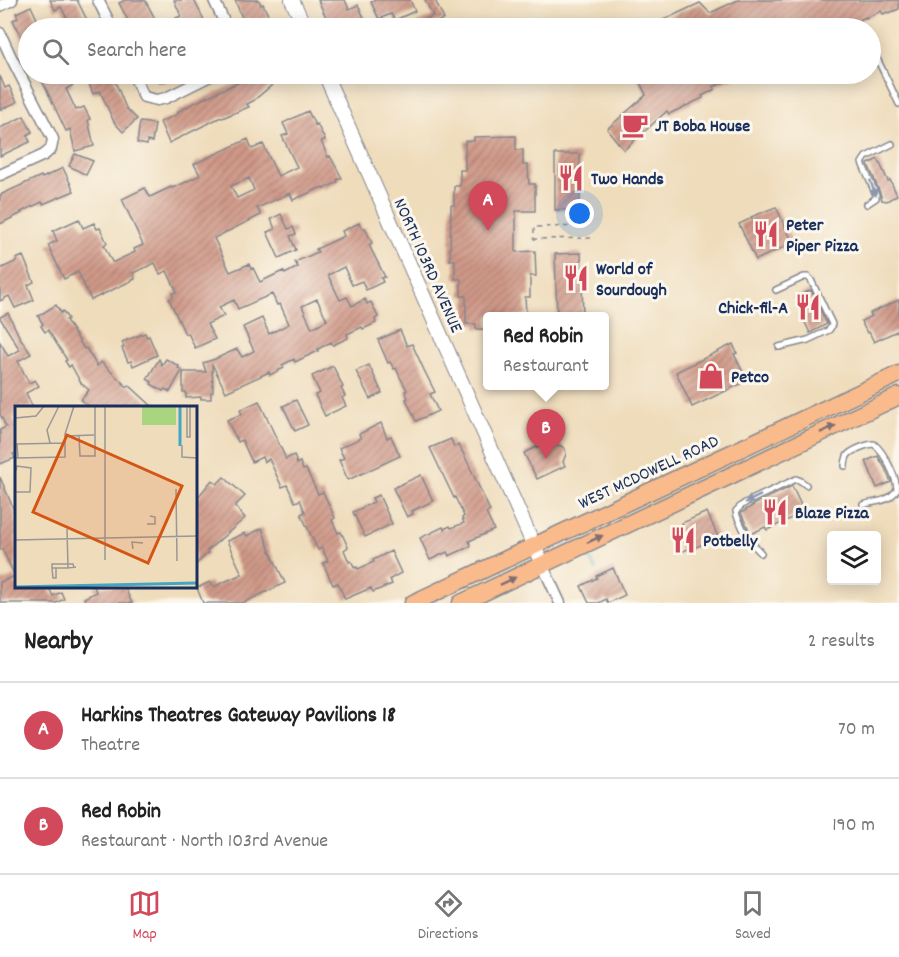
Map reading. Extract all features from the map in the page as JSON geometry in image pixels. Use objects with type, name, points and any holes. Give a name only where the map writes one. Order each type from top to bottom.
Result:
[{"type":"main road","name":"WEST MCDOWELL ROAD","points":[[413,603],[899,374]]},
{"type":"main road","points":[[461,603],[899,396]]},
{"type":"main road","points":[[709,485],[710,478],[716,470],[791,435],[812,415]]},
{"type":"main road","points":[[624,525],[653,501],[692,483],[699,476],[699,469]]},
{"type":"street","points":[[0,6],[12,0]]},
{"type":"street","points":[[98,0],[107,18]]},
{"type":"street","points":[[214,0],[222,18]]},
{"type":"street","points":[[292,0],[300,18]]},
{"type":"street","points":[[0,33],[18,71]]},
{"type":"street","points":[[0,62],[11,57]]},
{"type":"street","points":[[0,175],[44,155],[51,149],[53,139],[25,84]]},
{"type":"street","points":[[138,84],[144,97],[157,100],[194,84]]},
{"type":"street","name":"NORTH 103RD AVENUE","points":[[329,84],[560,603]]},
{"type":"lane","points":[[881,67],[899,104]]},
{"type":"lane","points":[[867,204],[876,198],[876,195],[862,163],[866,157],[892,144]]},
{"type":"lane","points":[[776,290],[808,277],[832,324],[829,330],[808,340],[779,346]]},
{"type":"lane","points":[[845,466],[849,454],[869,444],[874,444],[882,452],[896,481],[897,490],[892,496],[880,502],[863,505]]},
{"type":"lane","points":[[761,553],[748,539],[736,511],[746,503],[796,479],[806,485]]},
{"type":"path","points":[[591,226],[534,226],[534,239],[591,238]]},
{"type":"building","points":[[50,0],[77,0],[86,18],[67,18],[61,7],[55,10]]},
{"type":"building","points":[[125,0],[145,0],[155,18],[127,18],[119,3]]},
{"type":"building","points":[[174,0],[194,0],[203,18],[176,18],[181,16]]},
{"type":"building","points":[[235,0],[259,0],[269,17],[267,18],[242,18]]},
{"type":"building","points":[[318,0],[345,0],[349,9],[358,5],[364,18],[326,18]]},
{"type":"building","points":[[410,0],[415,11],[399,18],[394,18],[391,14],[379,18],[371,2]]},
{"type":"building","points":[[425,0],[435,0],[444,18],[428,18],[433,16]]},
{"type":"building","points":[[738,0],[899,0],[899,9],[883,14],[881,11],[866,18],[668,18],[700,3],[710,13]]},
{"type":"building","points":[[31,6],[36,18],[18,18],[16,13]]},
{"type":"building","points":[[18,18],[18,30],[13,20]]},
{"type":"building","points":[[0,76],[5,88],[9,86],[17,102],[0,110]]},
{"type":"building","points":[[44,84],[73,84],[66,89],[76,110],[84,107],[90,119],[88,120],[94,146],[75,151],[70,129],[66,131]]},
{"type":"building","points":[[89,84],[116,84],[126,108],[137,119],[123,132],[114,122],[100,91],[93,94]]},
{"type":"building","points":[[234,84],[272,85],[247,104],[249,107],[221,117],[169,143],[160,122]]},
{"type":"building","points":[[641,84],[720,84],[702,96],[703,98],[669,114],[667,111],[624,150],[607,129],[646,95]]},
{"type":"building","points":[[308,111],[325,140],[321,141],[328,157],[330,156],[342,178],[324,189],[323,187],[293,200],[290,193],[257,208],[261,215],[214,238],[230,272],[249,264],[260,282],[298,267],[295,262],[318,252],[316,249],[344,236],[342,231],[359,223],[362,229],[365,228],[372,243],[369,245],[385,277],[381,278],[383,282],[366,290],[362,281],[352,285],[344,267],[328,275],[340,300],[347,297],[352,306],[365,299],[367,304],[371,302],[378,317],[375,319],[376,323],[347,334],[348,338],[333,345],[331,342],[295,362],[294,359],[282,365],[284,368],[270,375],[269,372],[226,392],[212,364],[211,399],[186,398],[186,392],[183,392],[183,372],[206,372],[203,363],[237,349],[242,357],[254,351],[243,327],[262,318],[269,334],[289,324],[280,304],[277,305],[272,294],[238,309],[234,300],[219,307],[224,316],[207,324],[215,339],[195,348],[188,333],[185,334],[169,299],[177,292],[167,271],[160,274],[155,263],[133,273],[135,279],[91,300],[78,272],[64,279],[48,245],[57,241],[53,231],[79,219],[83,228],[94,223],[97,229],[100,228],[107,243],[104,245],[112,262],[135,252],[134,249],[143,245],[122,199],[145,188],[150,197],[184,183],[200,175],[194,164],[248,139],[252,149],[263,144],[278,176],[297,167],[282,136],[288,134],[283,123]],"holes":[[[249,178],[254,190],[237,198],[231,186]],[[317,299],[327,320],[312,328],[302,306]]]},
{"type":"building","points":[[24,116],[32,132],[27,135],[30,142],[0,156],[0,128]]},
{"type":"building","points":[[140,122],[155,124],[152,142],[147,141],[147,145],[137,143]]},
{"type":"building","points":[[516,136],[516,150],[523,150],[523,165],[528,165],[529,184],[535,184],[535,211],[516,211],[516,252],[535,251],[536,276],[530,276],[530,297],[525,297],[526,312],[483,312],[483,329],[476,329],[476,324],[466,324],[466,296],[461,296],[461,279],[455,279],[455,260],[450,260],[451,205],[454,205],[454,186],[460,186],[460,170],[465,170],[465,141],[474,141],[474,137]]},
{"type":"building","points":[[75,154],[93,161],[86,175],[69,166]]},
{"type":"building","points":[[555,154],[580,154],[580,209],[555,210]]},
{"type":"building","points":[[878,159],[897,195],[887,201],[882,200],[868,164]]},
{"type":"building","points":[[63,168],[74,191],[43,204],[42,202],[0,224],[0,195]]},
{"type":"building","name":"Peter Piper Pizza","points":[[776,207],[793,243],[756,260],[739,224]]},
{"type":"building","points":[[281,214],[288,229],[293,227],[296,234],[290,236],[296,250],[279,258],[267,232],[275,229],[271,219]]},
{"type":"building","points":[[581,253],[583,312],[557,312],[555,254]]},
{"type":"building","points":[[23,256],[34,282],[28,285],[34,300],[15,308],[9,296],[0,301],[0,269]]},
{"type":"building","points":[[811,290],[827,324],[810,333],[796,297]]},
{"type":"building","points":[[899,300],[899,330],[874,342],[861,321],[872,316],[870,313]]},
{"type":"building","points":[[56,305],[61,313],[63,311],[68,319],[66,320],[97,366],[101,362],[127,387],[129,385],[152,406],[88,406],[81,400],[89,390],[81,383],[71,365],[69,367],[48,330],[45,332],[41,326],[43,324],[38,316]]},
{"type":"building","points":[[8,313],[31,354],[18,361],[29,383],[35,380],[39,386],[26,393],[32,406],[15,406],[13,418],[15,453],[13,454],[15,458],[0,464],[0,430],[6,427],[0,414],[0,342],[8,356],[20,350],[0,317]]},
{"type":"building","points":[[400,330],[407,346],[412,344],[435,392],[430,394],[438,411],[416,421],[406,399],[408,398],[405,391],[407,390],[396,368],[394,369],[390,362],[388,363],[378,340]]},
{"type":"building","points":[[145,333],[147,337],[149,336],[157,355],[133,366],[131,361],[128,362],[122,342]]},
{"type":"building","name":"Petco","points":[[733,344],[737,353],[734,354],[747,381],[692,407],[676,372]]},
{"type":"building","points":[[159,359],[162,365],[166,359],[182,370],[170,392],[165,389],[163,391],[147,379]]},
{"type":"building","points":[[369,365],[382,393],[370,399],[356,371]]},
{"type":"building","points":[[333,366],[343,387],[341,388],[345,396],[342,398],[346,406],[325,416],[315,395],[320,393],[312,376]]},
{"type":"building","points":[[296,400],[308,425],[295,431],[283,406]]},
{"type":"building","points":[[259,401],[286,459],[294,455],[297,464],[300,462],[303,470],[306,469],[318,494],[323,492],[335,518],[332,520],[348,547],[344,550],[349,562],[351,561],[358,569],[391,551],[401,573],[390,579],[392,584],[373,592],[371,588],[345,599],[338,583],[333,585],[323,563],[328,561],[322,548],[318,550],[301,514],[305,512],[300,500],[295,502],[287,485],[282,487],[269,459],[264,462],[262,457],[252,462],[242,440],[238,442],[227,420],[242,414],[240,410]]},
{"type":"building","points":[[381,423],[387,438],[391,436],[400,456],[348,480],[339,460],[344,458],[339,448],[361,438],[359,434]]},
{"type":"building","points":[[451,439],[454,447],[459,445],[468,463],[490,511],[486,513],[494,530],[469,541],[471,546],[449,556],[447,552],[430,560],[420,538],[443,527],[444,529],[450,526],[451,528],[464,523],[462,518],[464,516],[430,448]]},
{"type":"building","points":[[553,439],[556,445],[565,449],[563,462],[565,466],[537,479],[524,453]]},
{"type":"building","points":[[878,456],[891,482],[877,488],[866,461]]},
{"type":"building","points":[[421,475],[433,501],[412,511],[413,514],[407,517],[393,488]]},
{"type":"building","points":[[0,477],[15,513],[15,576],[2,549],[0,550]]},
{"type":"building","points":[[224,477],[245,496],[235,506],[245,518],[207,551],[208,553],[196,564],[196,496],[198,497],[212,480],[217,484]]},
{"type":"building","points":[[792,486],[804,512],[767,530],[765,527],[751,534],[741,513]]},
{"type":"building","points":[[379,495],[392,524],[365,537],[353,512],[374,502],[372,498]]},
{"type":"building","points":[[707,512],[718,537],[681,552],[671,530]]},
{"type":"building","points":[[262,528],[285,583],[243,603],[203,603],[197,588],[210,582],[213,587],[242,574],[227,541],[245,533],[247,536]]},
{"type":"building","points":[[613,568],[625,595],[608,603],[606,599],[599,603],[589,603],[581,586]]},
{"type":"building","points":[[15,576],[15,588],[49,588],[53,596],[61,592],[64,599],[56,603],[0,603],[0,582]]},
{"type":"building","points":[[95,588],[125,588],[132,603],[86,603],[84,598],[96,592]]},
{"type":"waterway","points":[[589,556],[596,570]]},
{"type":"place","name":"JT Boba House","points":[[635,125]]},
{"type":"place","name":"Two Hands","points":[[571,178]]},
{"type":"place","name":"Harkins Theatres Gateway Pavilions 18","points":[[488,231]]},
{"type":"place","name":"Peter Piper Pizza","points":[[766,234]]},
{"type":"place","name":"World of Sourdough","points":[[576,278]]},
{"type":"place","name":"Chick-fil-A","points":[[808,307]]},
{"type":"place","name":"Petco","points":[[711,376]]},
{"type":"place","name":"Red Robin","points":[[546,459]]},
{"type":"place","name":"Blaze Pizza","points":[[775,512]]},
{"type":"place","name":"Potbelly","points":[[683,540]]}]
